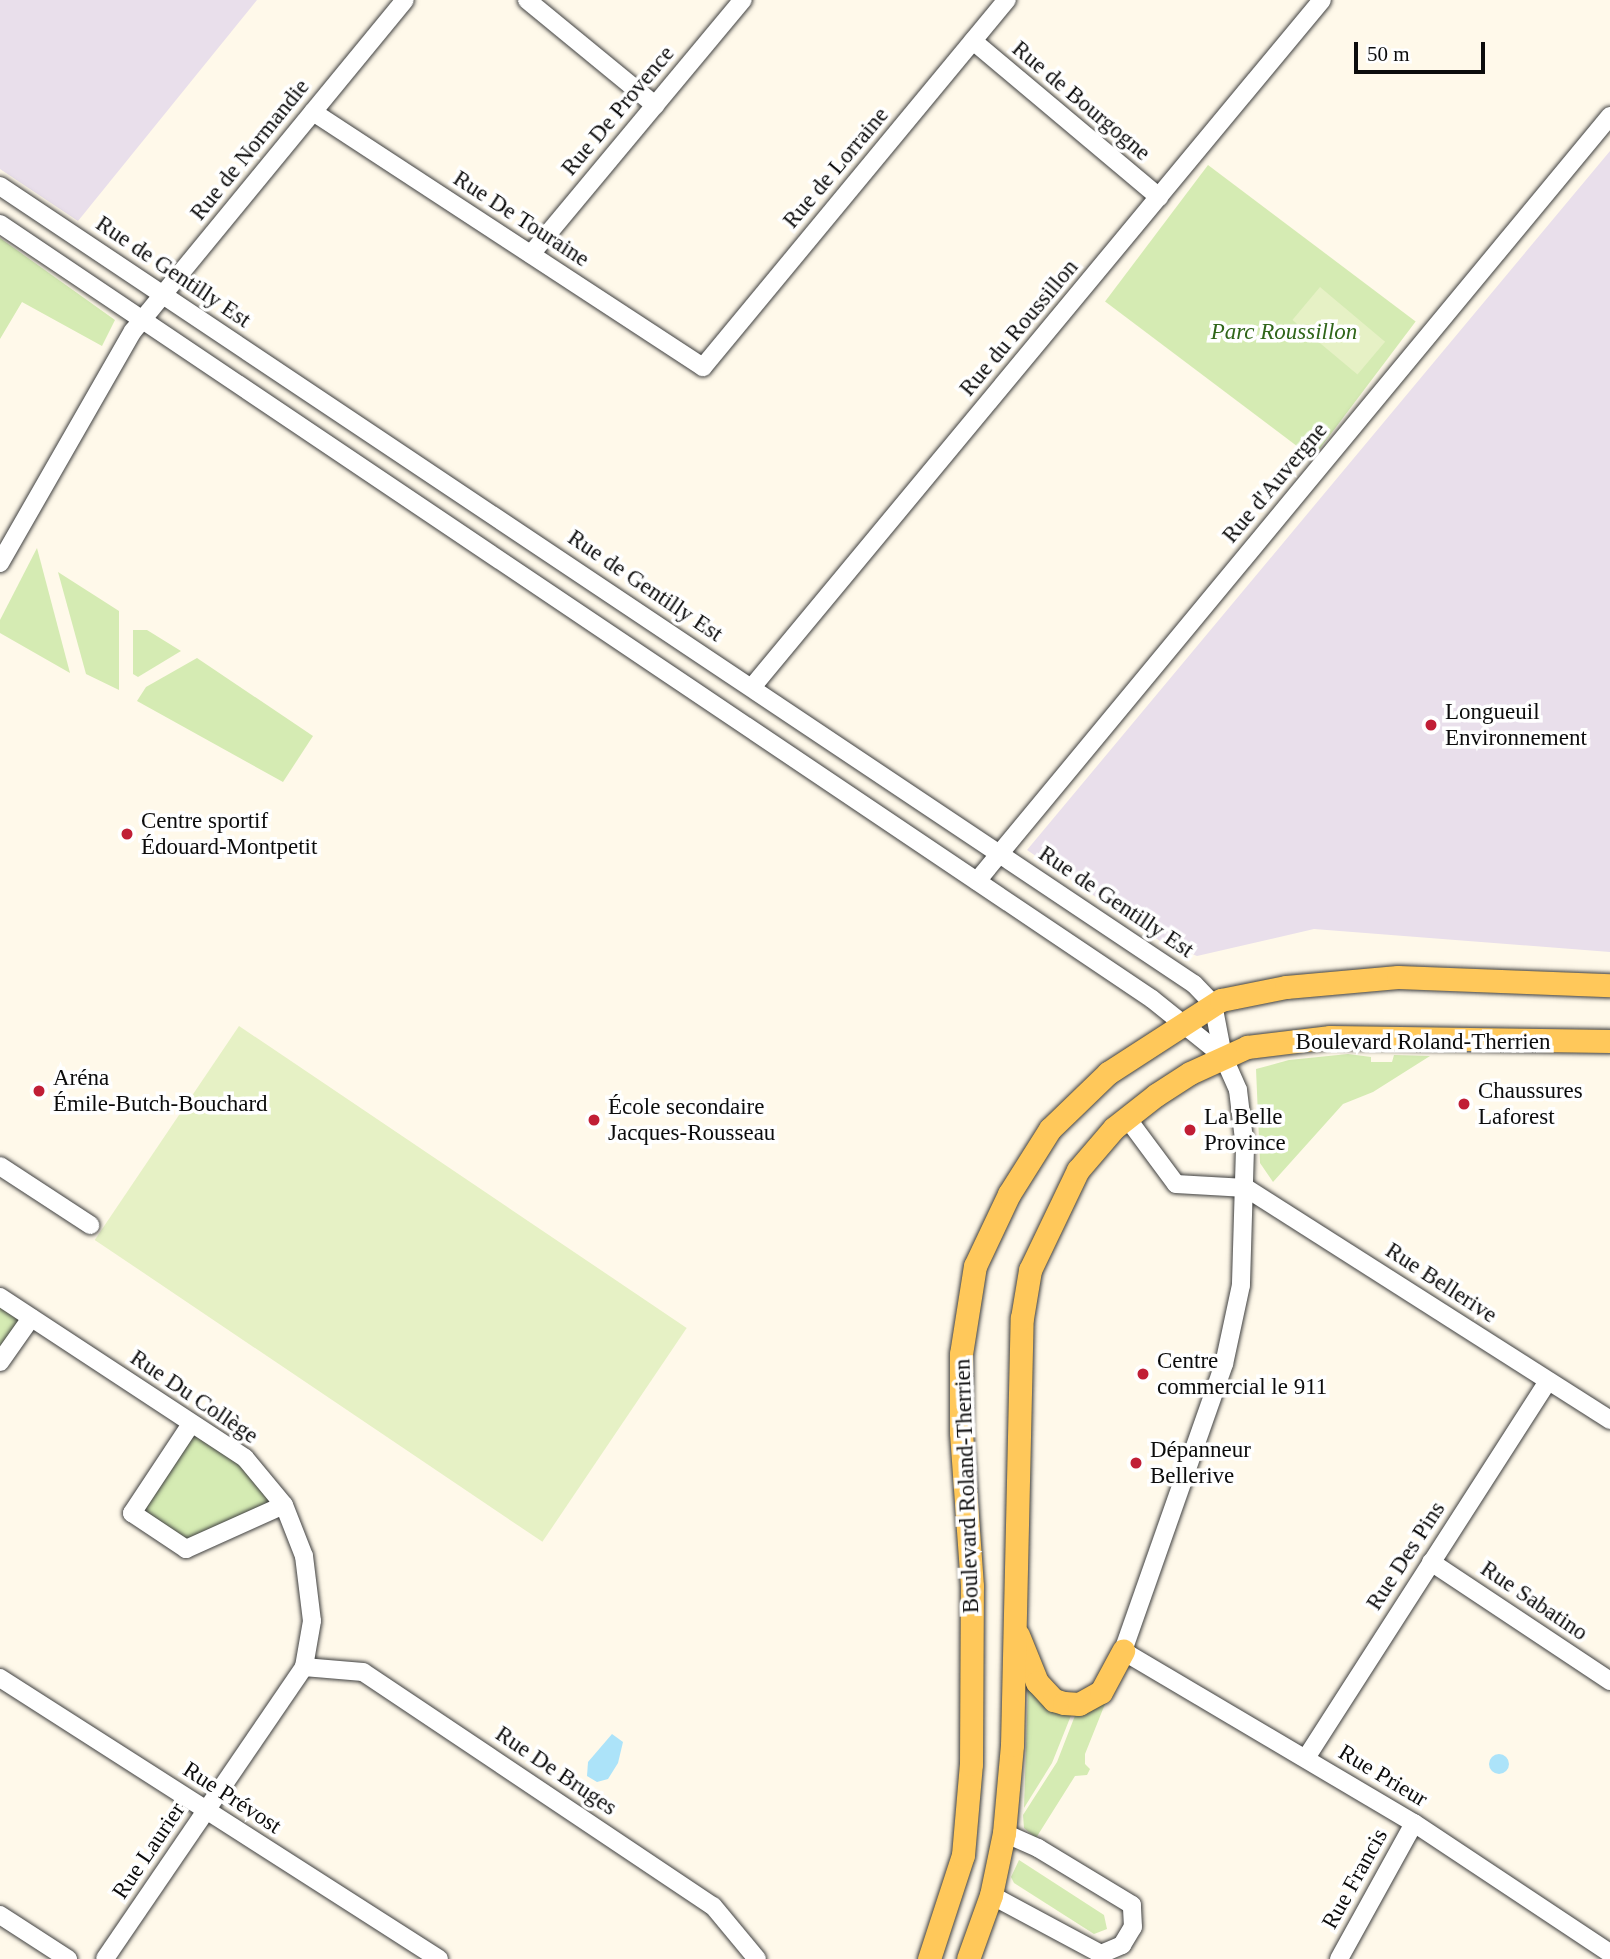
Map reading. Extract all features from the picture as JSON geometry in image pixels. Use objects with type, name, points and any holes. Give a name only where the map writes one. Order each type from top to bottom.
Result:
[{"type":"main road","name":"Boulevard Roland-Therrien","points":[[929,1959],[963,1855],[971,1763],[972,1586],[961,1432],[961,1354],[975,1266],[1009,1194],[1050,1129],[1108,1073],[1183,1021],[1213,1004],[1286,987],[1398,976],[1610,985]]},
{"type":"main road","name":"Boulevard Roland-Therrien","points":[[968,1959],[991,1895],[1004,1833],[1012,1745],[1022,1318],[1030,1270],[1078,1170],[1127,1118],[1164,1090],[1223,1056],[1247,1047],[1330,1037],[1610,1041]]},
{"type":"main road","points":[[1013,1618],[1037,1682],[1054,1700],[1064,1703],[1079,1704],[1101,1692],[1123,1651]]},
{"type":"street","name":"Rue de Normandie","points":[[0,564],[138,325],[405,0]]},
{"type":"street","points":[[527,0],[656,105]]},
{"type":"street","name":"Rue De Provence","points":[[531,254],[743,0]]},
{"type":"street","name":"Rue de Lorraine","points":[[703,367],[1007,0]]},
{"type":"street","name":"Rue du Roussillon","points":[[752,687],[1322,0]]},
{"type":"street","name":"Rue de Bourgogne","points":[[973,41],[1159,197]]},
{"type":"street","name":"Rue De Touraine","points":[[313,112],[703,367]]},
{"type":"street","name":"Rue d'Auvergne","points":[[977,881],[1610,116]]},
{"type":"street","name":"Rue de Gentilly Est","points":[[0,186],[1194,984],[1213,1004]]},
{"type":"street","points":[[0,224],[138,325],[977,881],[1183,1021],[1223,1056]]},
{"type":"street","points":[[1123,1651],[1224,1364],[1241,1285],[1246,1188],[1238,1090],[1223,1056],[1213,1004]]},
{"type":"street","points":[[1127,1118],[1176,1184],[1246,1188]]},
{"type":"street","points":[[0,1166],[90,1225]]},
{"type":"street","name":"Rue Bellerive","points":[[1246,1188],[1610,1420]]},
{"type":"street","name":"Rue Du Collège","points":[[0,1297],[245,1458],[284,1505],[304,1556],[312,1621],[304,1667]]},
{"type":"street","points":[[0,1362],[32,1318]]},
{"type":"street","name":"Rue Des Pins","points":[[1306,1758],[1548,1381]]},
{"type":"street","points":[[191,1424],[132,1513],[186,1549],[284,1505]]},
{"type":"street","name":"Rue Sabatino","points":[[1432,1562],[1610,1681]]},
{"type":"street","name":"Rue Prieur","points":[[1123,1651],[1414,1823],[1610,1953]]},
{"type":"street","name":"Rue Laurier","points":[[105,1959],[304,1667]]},
{"type":"street","name":"Rue De Bruges","points":[[304,1667],[363,1672],[713,1906],[757,1959]]},
{"type":"street","name":"Rue Prévost","points":[[0,1678],[439,1959]]},
{"type":"street","name":"Rue Francis","points":[[1339,1959],[1414,1823]]},
{"type":"street","points":[[991,1895],[1101,1954],[1122,1945],[1133,1927],[1132,1906],[1038,1848],[1004,1833]]},
{"type":"street","points":[[0,1915],[68,1959]]},
{"type":"shaded area","points":[[0,0],[257,0],[78,221],[0,169]]},
{"type":"shaded area","points":[[1610,151],[1610,952],[1314,929],[1197,956],[1160,941],[1027,850]]},
{"type":"green space","name":"Parc Roussillon","points":[[1208,165],[1416,321],[1313,458],[1105,302]]},
{"type":"green space","points":[[0,238],[115,320],[102,346],[22,302],[0,339]]},
{"type":"green space","points":[[1320,287],[1385,342],[1357,375],[1292,320]]},
{"type":"green space","points":[[37,548],[70,673],[0,633],[0,620]]},
{"type":"green space","points":[[58,572],[119,611],[119,690],[86,674]]},
{"type":"green space","points":[[133,630],[147,630],[181,651],[138,677],[133,674]]},
{"type":"green space","points":[[197,658],[313,736],[283,782],[137,701],[146,687]]},
{"type":"green space","points":[[239,1026],[687,1328],[542,1542],[95,1240]]},
{"type":"green space","points":[[1348,1054],[1371,1057],[1371,1062],[1392,1062],[1394,1055],[1430,1056],[1373,1092],[1343,1104],[1273,1182],[1260,1163],[1256,1069],[1289,1060]]},
{"type":"green space","points":[[0,1297],[31,1318],[0,1362]]},
{"type":"green space","points":[[191,1424],[245,1458],[284,1505],[186,1549],[132,1513]]},
{"type":"green space","points":[[1113,1684],[1085,1754],[1085,1764],[1090,1769],[1087,1775],[1075,1776],[1036,1838],[1024,1828],[1023,1815],[1057,1762],[1076,1713]]},
{"type":"green space","points":[[1028,1688],[1072,1713],[1052,1763],[1024,1808]]},
{"type":"green space","points":[[1019,1860],[1104,1915],[1107,1929],[1094,1934],[1014,1883],[1011,1877]]},
{"type":"water","points":[[612,1734],[623,1742],[618,1763],[608,1779],[597,1782],[587,1776],[588,1762]]},
{"type":"water","points":[[1499,1754],[1506,1757],[1509,1764],[1506,1771],[1499,1774],[1492,1771],[1489,1764],[1492,1757]]},
{"type":"place","name":"Longueuil Environnement","points":[[1431,725]]},
{"type":"place","name":"Centre sportif Édouard-Montpetit","points":[[127,834]]},
{"type":"place","name":"Aréna Émile-Butch-Bouchard","points":[[39,1091]]},
{"type":"place","name":"Chaussures Laforest","points":[[1464,1104]]},
{"type":"place","name":"École secondaire Jacques-Rousseau","points":[[594,1120]]},
{"type":"place","name":"La Belle Province","points":[[1190,1130]]},
{"type":"place","name":"Centre commercial le 911","points":[[1143,1374]]},
{"type":"place","name":"Dépanneur Bellerive","points":[[1136,1463]]}]
